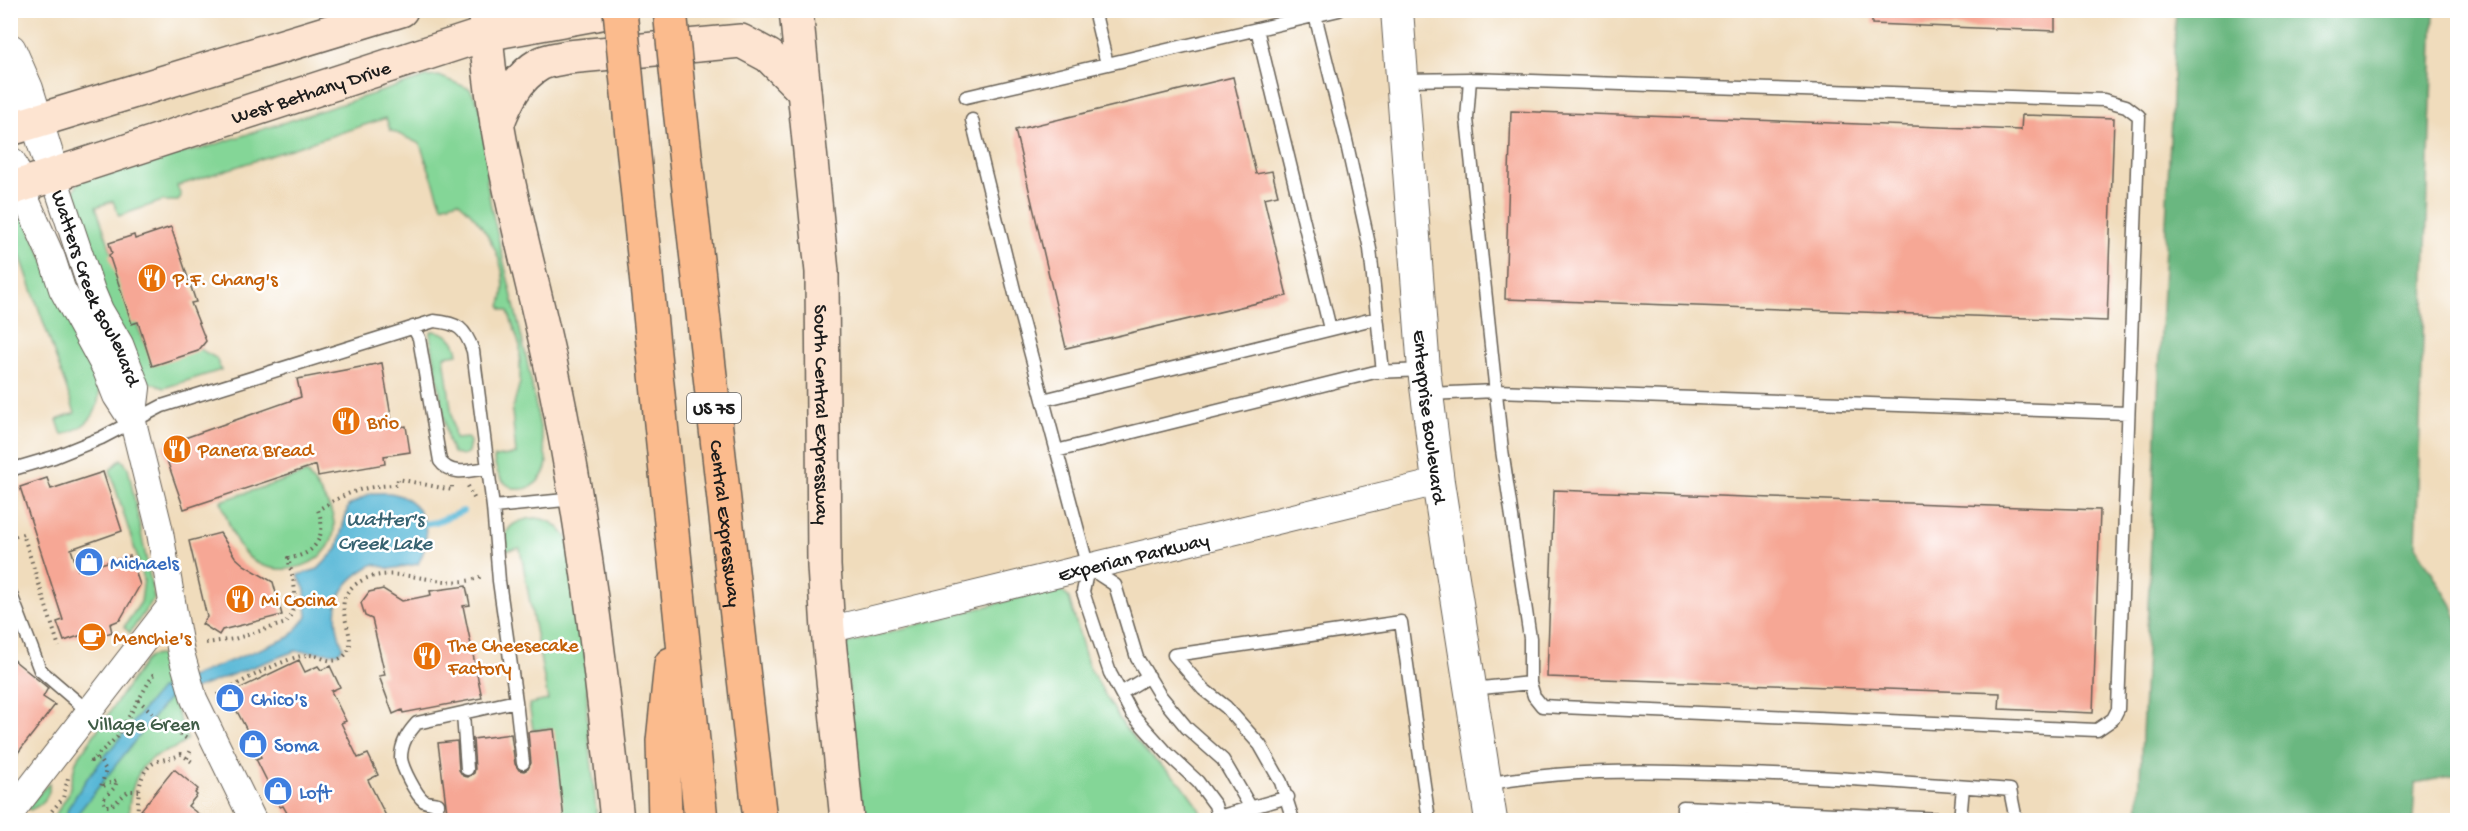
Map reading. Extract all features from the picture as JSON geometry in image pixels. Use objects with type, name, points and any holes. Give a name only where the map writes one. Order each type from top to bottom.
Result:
[{"type":"highway","name":"US 75","points":[[619,10],[701,820]]},
{"type":"highway","name":"Central Expressway","points":[[670,10],[760,820]]},
{"type":"highway","points":[[665,820],[663,741],[679,597]]},
{"type":"main road","points":[[24,126],[401,10]]},
{"type":"main road","name":"West Bethany Drive","points":[[14,179],[53,174],[485,22],[619,10]]},
{"type":"main road","name":"South Central Expressway","points":[[796,10],[822,272],[823,512],[828,630],[847,820]]},
{"type":"main road","points":[[800,48],[817,10]]},
{"type":"main road","points":[[485,22],[497,125],[509,191],[554,379],[576,499],[617,820]]},
{"type":"main road","points":[[497,125],[506,100],[523,77],[541,63],[568,57],[741,41],[769,56],[804,91]]},
{"type":"street","name":"Enterprise Boulevard","points":[[1397,10],[1426,382],[1438,482],[1491,820]]},
{"type":"street","name":"Watters Creek Boulevard","points":[[10,50],[27,89],[24,126],[53,174],[92,291],[100,310],[120,344],[137,388],[133,422]]},
{"type":"street","name":"Watters Creek Boulevard","points":[[14,179],[52,258],[63,289],[105,368],[116,396],[133,422],[159,527],[182,657],[204,698],[253,820]]},
{"type":"street","name":"Experian Parkway","points":[[828,630],[1438,482]]},
{"type":"street","points":[[10,814],[172,604]]},
{"type":"lane","points":[[1094,10],[1107,64]]},
{"type":"lane","points":[[966,97],[1339,10]]},
{"type":"lane","points":[[1315,15],[1370,249],[1383,372]]},
{"type":"lane","points":[[1257,29],[1330,329]]},
{"type":"lane","points":[[1402,80],[1470,79],[2104,100],[2126,106],[2139,116],[2118,709],[2113,719],[2097,730],[1542,706],[1534,696],[1530,683],[1530,638],[1502,450],[1467,119],[1470,79]]},
{"type":"lane","points":[[972,120],[1088,568],[1083,592],[1110,673],[1132,714],[1168,754],[1198,782],[1215,805],[1219,819],[1287,797]]},
{"type":"lane","points":[[1043,400],[1377,318]]},
{"type":"lane","points":[[10,470],[64,453],[133,422],[162,406],[413,327],[434,321],[450,322],[467,333],[473,351],[493,507],[499,581],[523,763]]},
{"type":"lane","points":[[413,327],[419,338],[440,461],[444,467],[458,472],[488,468]]},
{"type":"lane","points":[[1056,451],[1383,372],[1426,382],[1496,391],[2128,413]]},
{"type":"lane","points":[[493,507],[576,499]]},
{"type":"lane","points":[[1088,568],[1115,585],[1137,658],[1186,728],[1223,760],[1251,808],[1255,820]]},
{"type":"lane","points":[[10,592],[40,670],[89,712]]},
{"type":"lane","points":[[1293,820],[1287,797],[1271,763],[1246,728],[1203,688],[1174,655],[1401,622],[1429,820]]},
{"type":"lane","points":[[1121,693],[1149,676]]},
{"type":"lane","points":[[1470,689],[1530,683]]},
{"type":"lane","points":[[438,804],[426,802],[417,794],[401,759],[405,736],[417,723],[516,701]]},
{"type":"lane","points":[[463,714],[467,769]]},
{"type":"lane","points":[[1485,784],[1512,779],[1618,770],[1768,774],[2010,790],[2016,820]]},
{"type":"lane","points":[[1683,820],[1683,807],[1961,820],[1963,787]]},
{"type":"path","points":[[206,643],[234,639],[286,623],[295,610],[294,585],[288,558],[307,554],[318,544],[322,531],[322,520],[318,510],[337,498],[368,486],[397,484],[398,479],[452,490],[452,482],[459,481]]},
{"type":"path","points":[[465,480],[476,502]]},
{"type":"path","points":[[10,538],[23,534],[59,647]]},
{"type":"path","points":[[204,698],[289,661],[310,655],[322,660],[335,660],[344,655],[350,639],[343,615],[345,600],[349,590],[365,579],[383,574],[423,577],[444,582],[482,578],[481,566]]},
{"type":"path","points":[[139,791],[129,791],[111,806],[105,806],[103,799],[115,787],[117,780],[101,787],[106,770],[99,759],[91,761],[117,737],[153,675],[157,674]]},
{"type":"path","points":[[138,700],[171,729],[195,743]]},
{"type":"path","points":[[137,820],[139,791],[143,775],[158,761],[172,759],[180,754],[195,764]]},
{"type":"path","points":[[44,820],[63,798],[69,770]]},
{"type":"green space","points":[[2176,11],[2434,11],[2416,546],[2452,605],[2457,619],[2458,775],[2415,783],[2413,820],[2138,820]]},
{"type":"green space","points":[[439,76],[470,89],[479,104],[487,146],[487,182],[491,207],[526,356],[547,463],[542,477],[525,489],[511,487],[500,478],[494,460],[495,457],[516,454],[512,411],[520,382],[520,346],[508,311],[500,306],[503,278],[494,248],[478,222],[458,201],[442,206],[420,144],[390,130],[386,118],[177,186],[181,196],[178,201],[162,201],[119,216],[113,201],[96,207],[136,323],[154,365],[198,348],[216,358],[221,370],[164,388],[146,381],[104,301],[74,204],[73,193],[80,179],[151,159],[201,149],[426,77]]},
{"type":"green space","points":[[11,212],[19,215],[27,223],[99,381],[98,401],[92,416],[81,427],[62,435],[57,420],[75,413],[20,255],[11,257]]},
{"type":"green space","points":[[432,331],[450,337],[457,348],[458,354],[444,356],[455,439],[468,438],[470,442],[468,452],[462,456],[453,453],[448,441],[430,334]]},
{"type":"green space","points":[[121,459],[128,467],[154,598],[130,633],[124,627],[141,602],[144,579],[110,470]]},
{"type":"green space","points":[[307,473],[332,512],[333,534],[328,548],[317,559],[303,566],[287,569],[270,568],[255,562],[243,551],[236,540],[221,501]]},
{"type":"green space","points":[[536,518],[555,524],[568,539],[587,664],[587,717],[597,820],[560,820],[550,728],[533,730],[529,704],[548,700],[520,548],[502,551],[507,531],[515,523]]},
{"type":"green space","points":[[1048,590],[1062,591],[1069,598],[1088,665],[1124,726],[1147,753],[1182,784],[1197,805],[1204,820],[862,820],[844,644]]},
{"type":"green space","name":"Village Green","points":[[151,656],[165,657],[175,707],[187,739],[176,748],[154,757],[142,768],[131,794],[130,820],[52,820],[68,795],[76,761],[144,662]]},
{"type":"green space","points":[[49,783],[49,792],[45,800],[30,810],[27,807]]},
{"type":"water","name":"Watter's Creek Lake","points":[[371,493],[395,494],[406,498],[414,505],[424,522],[426,532],[423,554],[418,564],[390,569],[374,564],[351,580],[339,598],[336,609],[336,621],[343,647],[338,653],[295,651],[168,699],[78,813],[76,820],[66,820],[68,808],[88,777],[160,689],[290,637],[307,617],[305,590],[298,575],[318,569],[337,549],[348,506]]},
{"type":"building","points":[[1872,10],[2055,10],[2055,31],[1872,24]]},
{"type":"building","points":[[1233,77],[1256,174],[1272,171],[1278,195],[1264,198],[1287,296],[1066,348],[1015,130]]},
{"type":"building","points":[[1511,111],[2021,130],[2022,115],[2114,118],[2107,321],[1505,299]]},
{"type":"building","name":"P.F. Chang's","points":[[171,227],[196,302],[191,303],[206,341],[198,351],[152,366],[138,322],[132,324],[109,255],[112,253],[109,243],[134,235],[135,239]]},
{"type":"building","points":[[382,363],[393,428],[406,426],[410,452],[384,456],[385,464],[318,476],[316,465],[184,509],[162,446],[301,397],[297,379]]},
{"type":"building","name":"Michaels","points":[[103,472],[122,531],[71,549],[78,570],[130,556],[140,585],[120,620],[110,624],[112,632],[87,641],[85,634],[64,641],[57,622],[63,620],[20,487],[47,478],[51,489]]},
{"type":"building","points":[[1554,490],[2100,510],[2093,713],[1999,709],[2000,693],[1547,677]]},
{"type":"building","name":"Mi Cocina","points":[[220,533],[235,557],[273,582],[282,615],[222,630],[219,635],[202,624],[207,617],[189,541]]},
{"type":"building","name":"The Cheesecake Factory","points":[[466,586],[470,605],[463,606],[482,698],[403,713],[402,710],[393,714],[379,676],[385,675],[372,619],[365,616],[361,603],[369,592],[383,589],[402,601],[431,595],[430,591]]},
{"type":"building","points":[[10,657],[48,688],[43,697],[55,705],[10,763]]},
{"type":"building","points":[[299,660],[305,672],[318,666],[321,670],[330,666],[340,687],[331,691],[346,721],[341,723],[358,758],[368,754],[378,775],[368,780],[388,820],[291,820],[283,806],[280,807],[256,759],[261,757],[228,694]]},
{"type":"building","points":[[554,729],[564,820],[448,820],[438,743],[457,741],[459,770],[463,776],[468,777],[474,773],[475,769],[473,739],[511,734],[515,764],[519,770],[524,771],[531,763],[528,732]]},
{"type":"building","points":[[174,769],[198,789],[195,793],[197,795],[188,806],[206,820],[154,820],[141,810]]},
{"type":"waterway","points":[[418,525],[436,522],[463,511]]},
{"type":"place","name":"P.F. Chang's","points":[[152,278]]},
{"type":"place","name":"Brio","points":[[346,421]]},
{"type":"place","name":"Panera Bread","points":[[177,449]]},
{"type":"place","name":"Michaels","points":[[89,562]]},
{"type":"place","name":"Mi Cocina","points":[[240,599]]},
{"type":"place","name":"Menchie's","points":[[92,637]]},
{"type":"place","name":"The Cheesecake Factory","points":[[427,656]]},
{"type":"place","name":"Chico's","points":[[230,698]]},
{"type":"place","name":"Soma","points":[[253,744]]},
{"type":"place","name":"Loft","points":[[278,791]]}]
